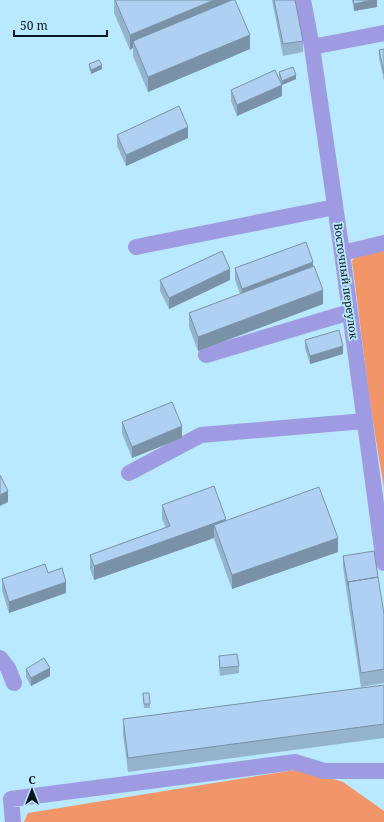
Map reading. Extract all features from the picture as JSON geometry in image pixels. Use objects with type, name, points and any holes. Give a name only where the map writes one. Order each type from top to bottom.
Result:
[{"type":"street","name":"Восточный переулок","points":[[303,0],[312,47],[342,252],[384,562]]},
{"type":"street","points":[[312,47],[384,33]]},
{"type":"street","points":[[136,247],[335,207]]},
{"type":"street","points":[[342,252],[384,243]]},
{"type":"street","points":[[206,355],[350,312]]},
{"type":"street","points":[[129,473],[201,435],[365,421]]},
{"type":"street","points":[[0,658],[8,668],[14,683]]},
{"type":"street","points":[[13,822],[11,799],[295,762],[324,771],[384,771]]},
{"type":"shaded area","points":[[384,249],[384,488],[371,410],[352,261],[358,254]]},
{"type":"shaded area","points":[[301,769],[343,782],[384,811],[384,822],[24,822],[28,813]]},
{"type":"building","points":[[115,0],[214,0],[130,35]]},
{"type":"building","points":[[235,0],[250,35],[148,77],[133,41]]},
{"type":"building","points":[[274,0],[295,0],[303,41],[283,44]]},
{"type":"building","points":[[353,0],[372,0],[354,4]]},
{"type":"building","points":[[384,49],[384,73],[379,50]]},
{"type":"building","points":[[99,60],[102,65],[91,70],[89,64]]},
{"type":"building","points":[[293,67],[296,75],[282,81],[279,72]]},
{"type":"building","points":[[275,70],[282,85],[237,105],[231,90]]},
{"type":"building","points":[[179,106],[188,127],[126,155],[117,135]]},
{"type":"building","points":[[306,242],[313,262],[242,289],[235,268]]},
{"type":"building","points":[[222,251],[230,269],[169,298],[160,280]]},
{"type":"building","points":[[314,266],[323,290],[198,337],[189,313]]},
{"type":"building","points":[[339,330],[343,346],[310,356],[305,340]]},
{"type":"building","points":[[172,402],[182,426],[132,447],[122,422]]},
{"type":"building","points":[[0,475],[8,491],[0,495]]},
{"type":"building","points":[[214,486],[226,519],[94,566],[90,555],[170,526],[162,505]]},
{"type":"building","points":[[319,487],[338,538],[232,575],[214,525]]},
{"type":"building","points":[[374,551],[378,577],[348,582],[348,585],[343,556]]},
{"type":"building","points":[[45,564],[48,573],[62,568],[66,582],[9,602],[2,579]]},
{"type":"building","points":[[378,577],[384,614],[384,669],[361,673],[348,582]]},
{"type":"building","points":[[237,654],[239,666],[220,668],[219,656]]},
{"type":"building","points":[[44,658],[50,668],[31,678],[26,669]]},
{"type":"building","points":[[384,685],[384,724],[128,758],[123,719]]},
{"type":"building","points":[[143,693],[149,693],[150,704],[144,704]]}]
